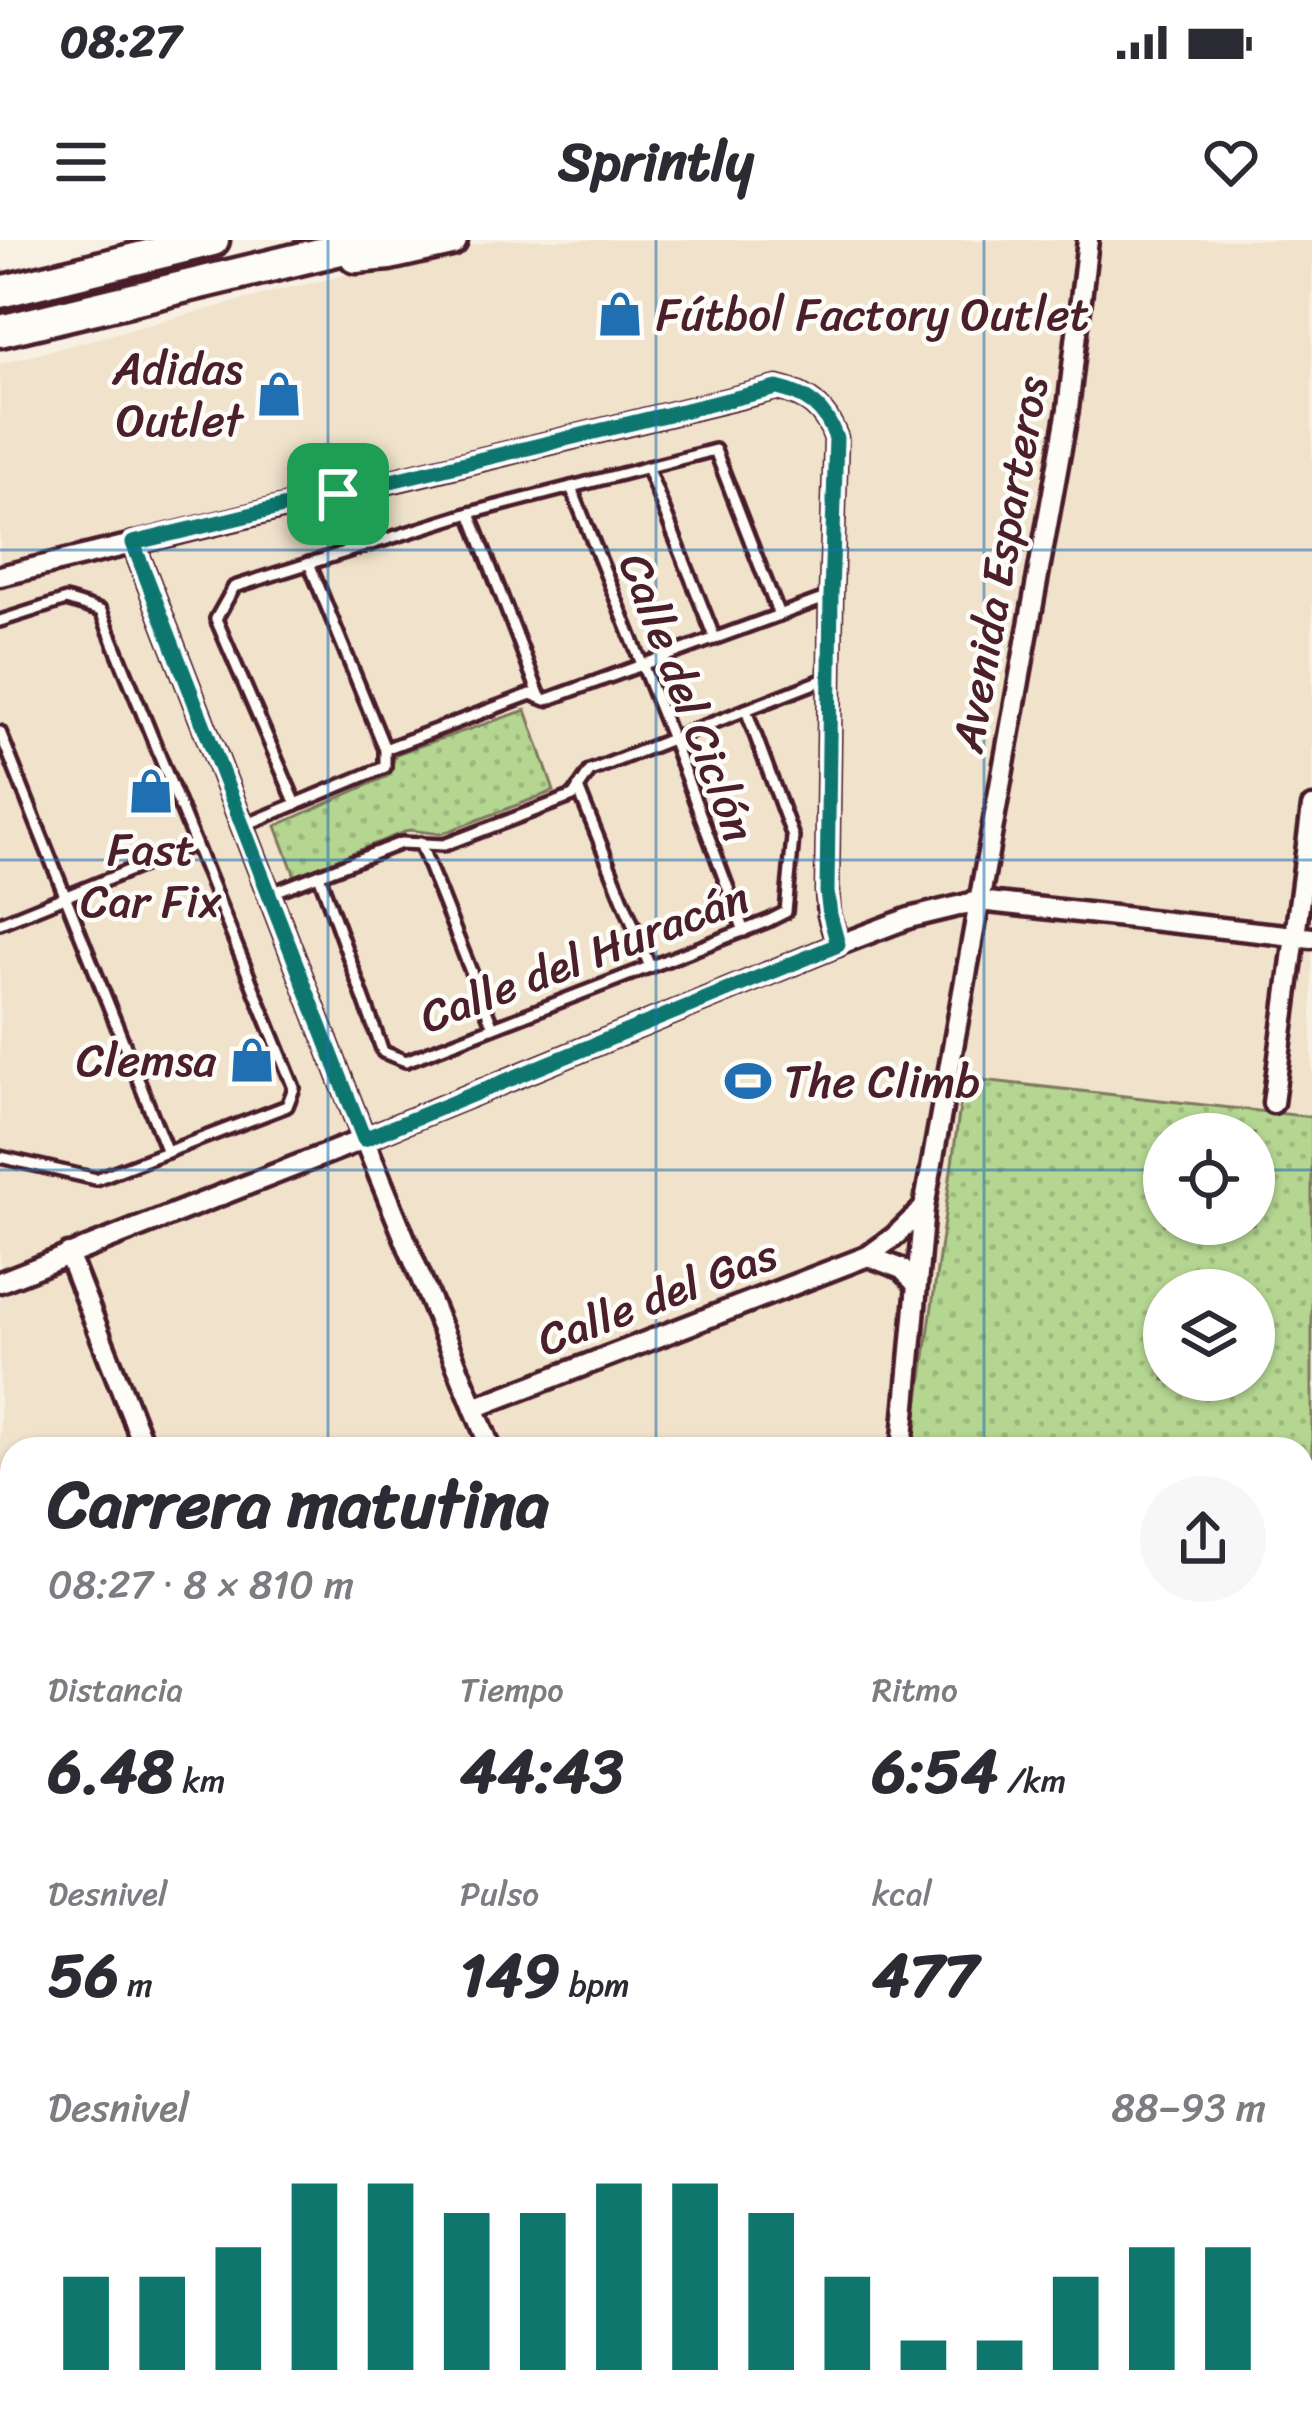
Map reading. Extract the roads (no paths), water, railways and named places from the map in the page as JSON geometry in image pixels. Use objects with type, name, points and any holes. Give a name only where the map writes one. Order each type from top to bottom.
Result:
[{"type":"highway","points":[[0,292],[213,240]]},
{"type":"highway","points":[[0,332],[378,240]]},
{"type":"highway","points":[[284,264],[388,254],[451,240]]},
{"type":"street","name":"Avenida Esparteros","points":[[903,1437],[924,1208],[1068,409],[1088,240]]},
{"type":"street","points":[[0,576],[777,388],[795,392],[829,418],[836,438],[827,892],[838,945]]},
{"type":"street","points":[[133,543],[364,1139],[486,1437]]},
{"type":"street","points":[[1273,1103],[1303,937],[1312,807]]},
{"type":"street","points":[[0,1282],[909,918],[979,901],[1303,937]]},
{"type":"street","name":"Calle del Gas","points":[[474,1408],[868,1256],[924,1208]]},
{"type":"street","points":[[68,1254],[140,1437]]},
{"type":"street","points":[[868,1256],[902,1269],[915,1282]]},
{"type":"lane","points":[[296,804],[216,619],[234,587],[470,513],[715,450],[779,615]]},
{"type":"lane","points":[[647,467],[715,639]]},
{"type":"lane","name":"Calle del Ciclón","points":[[571,487],[744,931]]},
{"type":"lane","points":[[470,513],[540,698]]},
{"type":"lane","points":[[243,826],[385,767],[385,748],[309,563]]},
{"type":"lane","points":[[385,748],[530,694],[546,700],[831,596]]},
{"type":"lane","points":[[0,621],[66,600],[100,611],[294,1088],[287,1106],[96,1179],[0,1157]]},
{"type":"lane","points":[[269,894],[400,843],[444,844],[573,796],[590,771],[830,677]]},
{"type":"lane","name":"Calle del Huracán","points":[[319,875],[383,1052],[406,1061],[493,1028],[786,912],[793,837],[746,710]]},
{"type":"lane","points":[[0,732],[167,1152]]},
{"type":"lane","points":[[578,788],[650,967]]},
{"type":"lane","points":[[0,923],[195,844]]},
{"type":"lane","points":[[420,844],[493,1028]]},
{"type":"place","name":"Fútbol Factory Outlet","points":[[620,314]]},
{"type":"place","name":"Adidas Outlet","points":[[279,394]]},
{"type":"place","name":"Fast Car Fix","points":[[151,791]]},
{"type":"place","name":"Clemsa","points":[[252,1060]]},
{"type":"place","name":"The Climb","points":[[748,1081]]}]
